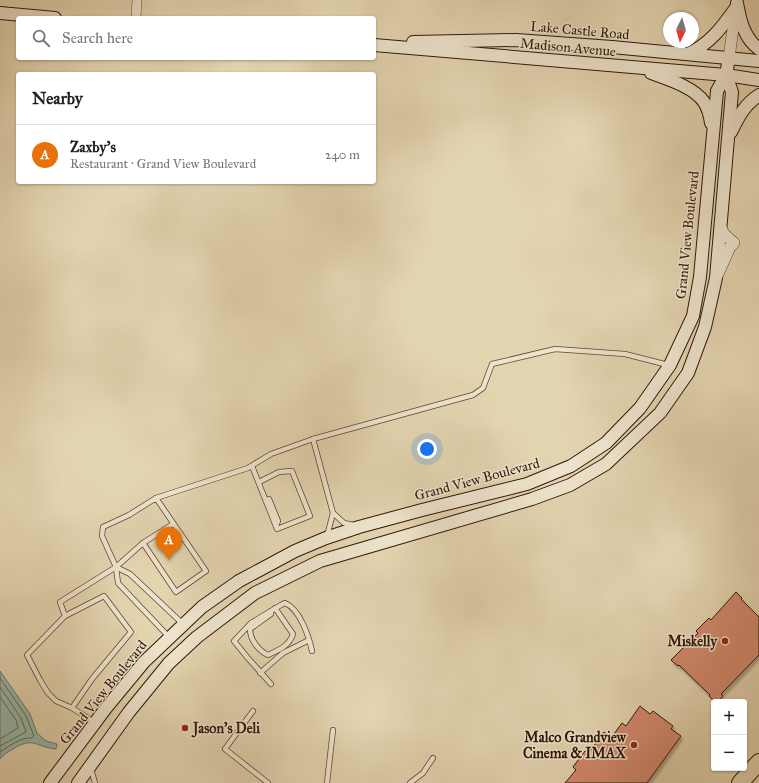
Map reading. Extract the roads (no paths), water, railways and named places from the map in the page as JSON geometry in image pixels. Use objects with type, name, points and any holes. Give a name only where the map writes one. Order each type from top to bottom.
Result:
[{"type":"highway","points":[[740,783],[759,762]]},
{"type":"main road","points":[[736,4],[741,22],[749,39],[759,49]]},
{"type":"main road","points":[[688,54],[709,42],[718,32],[736,4]]},
{"type":"main road","points":[[0,13],[33,16]]},
{"type":"main road","name":"Lake Castle Road","points":[[376,44],[516,40],[759,61]]},
{"type":"main road","name":"Madison Avenue","points":[[376,44],[759,80]]},
{"type":"main road","name":"Grand View Boulevard","points":[[50,783],[95,723],[144,662],[202,607],[239,581],[295,550],[326,538],[359,527],[422,510],[527,484],[571,466],[606,442],[640,408],[670,365],[693,316],[700,277],[717,91],[726,76],[729,58]]},
{"type":"main road","points":[[635,68],[676,83],[695,93],[703,101],[708,111],[713,129]]},
{"type":"main road","name":"Grand View Boulevard","points":[[78,783],[129,712],[169,664],[197,637],[254,593],[320,561],[532,499],[570,485],[606,464],[660,413],[688,373],[705,327],[716,278],[732,92],[726,76]]},
{"type":"main road","points":[[728,138],[741,111],[759,95]]},
{"type":"street","points":[[136,16],[137,0]]},
{"type":"street","points":[[729,58],[736,4]]},
{"type":"lane","points":[[169,637],[118,582],[116,567],[102,536],[103,527],[129,515],[156,498],[248,468],[271,454],[313,440],[473,395],[483,388],[492,364],[555,349],[625,354],[670,365]]},
{"type":"lane","points":[[313,440],[333,513],[326,538]]},
{"type":"lane","points":[[252,466],[277,529],[310,516],[292,471],[279,472],[259,482]]},
{"type":"lane","points":[[143,543],[176,592],[206,571],[156,498]]},
{"type":"lane","points":[[333,513],[344,522],[359,527]]},
{"type":"lane","points":[[65,616],[60,602],[116,567],[143,543],[173,524]]},
{"type":"lane","points":[[116,567],[130,574],[183,624]]},
{"type":"lane","points":[[72,708],[92,679],[131,632],[104,596],[65,616],[27,655],[48,693],[56,701],[72,708],[95,723]]},
{"type":"lane","points":[[271,684],[234,641],[251,623],[285,603],[290,605],[306,630],[312,651]]},
{"type":"lane","points":[[273,610],[293,634],[290,642],[268,655],[262,652],[250,635],[250,630],[272,614],[273,610]]},
{"type":"lane","points":[[260,673],[283,653],[309,640]]},
{"type":"lane","points":[[253,711],[225,750],[268,783]]},
{"type":"lane","points":[[327,783],[333,730]]},
{"type":"lane","points":[[410,783],[423,773],[433,758]]},
{"type":"lane","points":[[90,766],[95,783]]},
{"type":"water","points":[[0,671],[30,714],[37,733],[46,741],[57,744],[56,749],[34,743],[26,743],[9,751],[0,759]]},
{"type":"place","name":"Zaxby's","points":[[169,560]]},
{"type":"place","name":"Miskelly","points":[[725,641]]},
{"type":"place","name":"Jason's Deli","points":[[185,728]]},
{"type":"place","name":"Malco Grandview Cinema & IMAX","points":[[634,745]]}]
